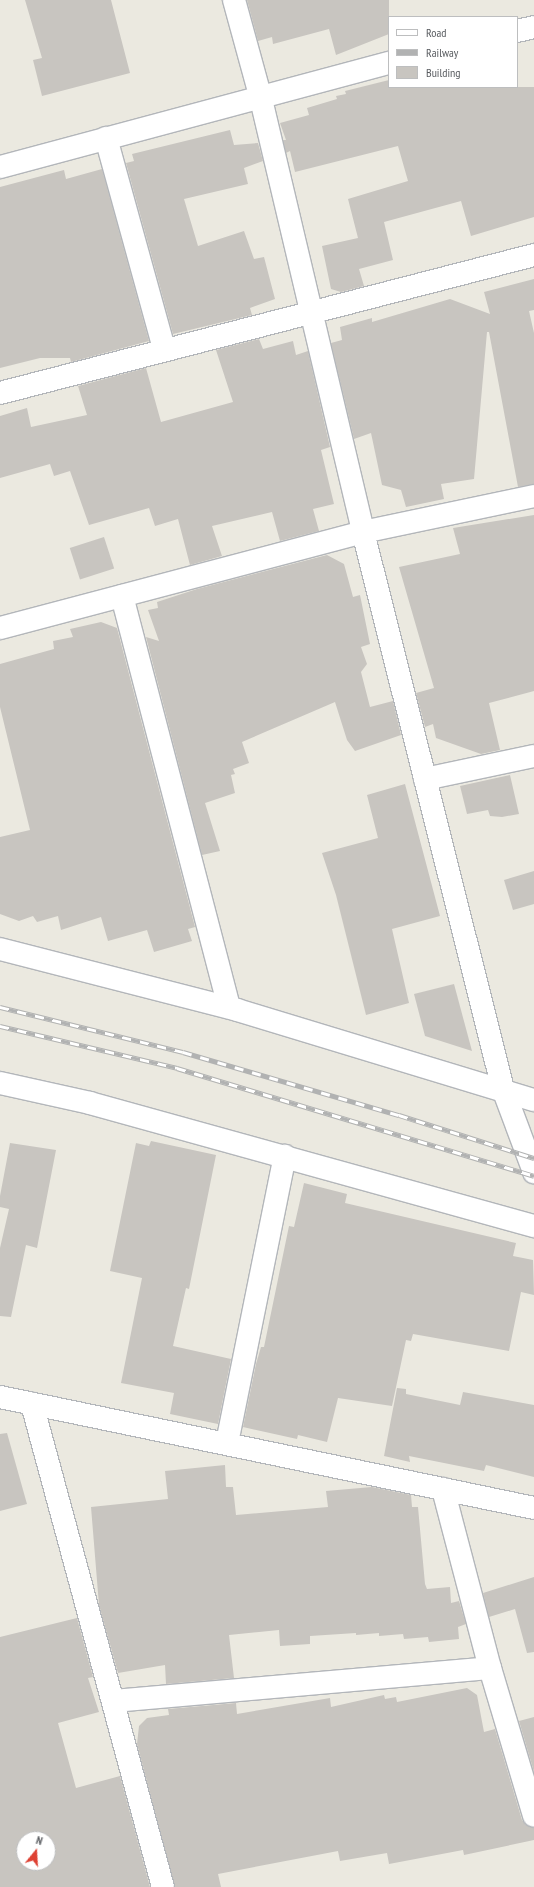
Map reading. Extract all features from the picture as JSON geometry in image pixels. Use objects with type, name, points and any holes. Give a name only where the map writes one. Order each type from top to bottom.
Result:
[{"type":"street","points":[[234,0],[260,95],[310,315],[363,532],[503,1089],[534,1172]]},
{"type":"street","points":[[518,31],[534,26]]},
{"type":"street","points":[[0,167],[260,95],[388,63]]},
{"type":"street","points":[[106,138],[164,349]]},
{"type":"street","points":[[0,393],[164,349],[310,315],[534,255]]},
{"type":"street","points":[[0,628],[363,532],[534,496]]},
{"type":"street","points":[[122,596],[229,1008]]},
{"type":"street","points":[[424,779],[534,756]]},
{"type":"street","points":[[0,949],[229,1008],[503,1089],[534,1100]]},
{"type":"street","points":[[0,1084],[90,1103],[534,1226]]},
{"type":"street","points":[[227,1443],[285,1156]]},
{"type":"street","points":[[0,1398],[227,1443],[534,1508]]},
{"type":"street","points":[[32,1404],[163,1887]]},
{"type":"street","points":[[443,1489],[490,1668],[534,1816]]},
{"type":"street","points":[[113,1701],[490,1668]]},
{"type":"building","points":[[25,0],[111,0],[130,73],[42,96],[33,60],[42,58]]},
{"type":"building","points":[[247,0],[389,0],[388,34],[336,55],[329,29],[273,44],[272,37],[258,41]]},
{"type":"building","points":[[388,80],[388,88],[534,87],[534,217],[471,236],[461,201],[384,222],[393,260],[359,269],[364,286],[341,292],[331,289],[322,246],[358,238],[348,199],[408,181],[398,146],[295,172],[290,151],[286,153],[283,140],[286,140],[280,123],[309,115],[307,108],[337,99],[336,96],[346,94],[345,91]]},
{"type":"building","points":[[230,130],[234,145],[258,143],[263,161],[244,168],[248,184],[184,199],[198,246],[244,231],[254,259],[264,257],[275,299],[250,308],[252,315],[173,334],[126,163],[134,161],[132,154]]},
{"type":"building","points":[[102,169],[149,341],[71,362],[70,358],[40,358],[0,368],[0,187],[64,170],[66,179]]},
{"type":"building","points":[[534,279],[534,310],[529,311],[534,333],[534,484],[518,487],[489,332],[487,332],[474,479],[441,484],[444,499],[406,507],[401,490],[382,485],[371,433],[354,439],[331,343],[342,340],[340,327],[372,318],[372,322],[450,299],[490,314],[484,292]]},
{"type":"building","points":[[259,339],[263,349],[293,341],[296,355],[308,351],[330,447],[321,450],[334,504],[313,509],[319,531],[280,541],[272,512],[212,526],[222,556],[190,565],[178,519],[155,526],[149,508],[89,525],[70,471],[54,476],[50,464],[0,478],[0,416],[27,408],[31,427],[87,415],[78,386],[146,368],[161,422],[233,402],[216,350]]},
{"type":"building","points":[[534,515],[534,691],[489,703],[500,750],[481,754],[436,738],[433,724],[425,727],[416,693],[434,688],[399,567],[460,554],[453,528]]},
{"type":"building","points":[[104,537],[114,568],[80,580],[70,548]]},
{"type":"building","points":[[327,555],[344,564],[353,597],[360,595],[370,644],[361,647],[367,664],[361,672],[370,707],[393,701],[401,735],[355,751],[347,740],[335,702],[242,742],[249,763],[233,769],[235,774],[231,775],[235,793],[205,803],[220,851],[202,855],[146,637],[159,641],[148,610],[158,608],[157,602],[197,589]]},
{"type":"building","points":[[101,622],[117,628],[195,927],[188,929],[192,941],[154,952],[147,930],[108,941],[101,917],[61,930],[58,916],[37,922],[33,916],[19,921],[0,914],[0,837],[30,830],[0,707],[0,664],[54,649],[53,641],[73,637],[70,629]]},
{"type":"building","points":[[510,775],[519,814],[502,817],[490,816],[488,810],[467,814],[460,786]]},
{"type":"building","points":[[405,784],[440,916],[392,929],[409,1003],[366,1015],[336,895],[322,853],[378,838],[367,795]]},
{"type":"building","points":[[534,871],[534,904],[513,910],[504,880]]},
{"type":"building","points":[[454,984],[472,1051],[425,1036],[414,994]]},
{"type":"building","points":[[151,1141],[216,1155],[189,1289],[186,1288],[173,1346],[231,1359],[218,1424],[170,1414],[174,1393],[121,1383],[142,1278],[110,1271],[136,1143],[149,1146]]},
{"type":"building","points":[[10,1143],[56,1150],[37,1248],[26,1245],[11,1317],[0,1316],[0,1248],[9,1209],[0,1207],[0,1196]]},
{"type":"building","points":[[304,1183],[347,1194],[345,1203],[516,1243],[513,1256],[533,1260],[534,1295],[521,1292],[509,1351],[413,1334],[411,1341],[406,1340],[392,1406],[338,1398],[327,1442],[298,1435],[297,1439],[243,1427],[256,1364],[261,1347],[264,1347],[289,1226],[294,1227]]},
{"type":"building","points":[[397,1388],[406,1389],[406,1394],[460,1405],[463,1392],[534,1405],[534,1477],[486,1465],[484,1471],[409,1456],[410,1462],[384,1456]]},
{"type":"building","points":[[7,1433],[27,1504],[0,1511],[0,1434]]},
{"type":"building","points":[[225,1465],[226,1487],[233,1487],[236,1515],[328,1507],[326,1491],[372,1487],[411,1495],[412,1507],[418,1507],[425,1584],[427,1589],[450,1587],[451,1603],[459,1601],[466,1624],[458,1627],[459,1639],[429,1642],[428,1637],[404,1639],[403,1634],[379,1636],[379,1633],[356,1635],[356,1633],[310,1636],[310,1644],[280,1646],[279,1630],[229,1635],[234,1678],[166,1684],[165,1665],[118,1673],[99,1605],[91,1507],[168,1499],[165,1471]]},
{"type":"building","points":[[534,1577],[534,1652],[527,1653],[515,1609],[489,1617],[483,1593]]},
{"type":"building","points":[[77,1618],[93,1677],[88,1678],[99,1712],[58,1723],[76,1788],[120,1776],[150,1887],[0,1887],[0,1637]]},
{"type":"building","points":[[467,1688],[477,1695],[484,1732],[495,1729],[522,1820],[526,1825],[534,1828],[534,1840],[464,1855],[463,1850],[389,1864],[387,1853],[340,1861],[338,1851],[218,1874],[221,1887],[175,1887],[137,1744],[139,1726],[147,1718],[169,1715],[168,1709],[236,1703],[237,1714],[330,1698],[331,1707],[384,1695],[385,1699],[396,1697],[397,1702]]},
{"type":"building","points":[[534,1717],[534,1772],[519,1721]]},
{"type":"railway","points":[[0,1007],[183,1052],[399,1115],[534,1158]]},
{"type":"railway","points":[[0,1026],[177,1068],[534,1176]]}]
